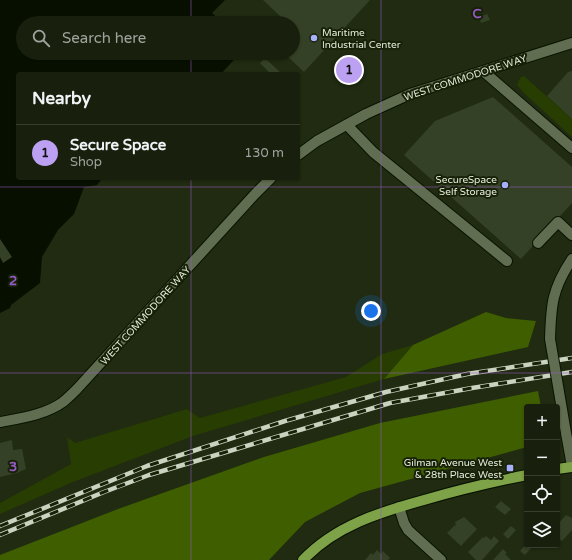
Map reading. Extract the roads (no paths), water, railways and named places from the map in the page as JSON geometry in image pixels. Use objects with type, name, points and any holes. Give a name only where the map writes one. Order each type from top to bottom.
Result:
[{"type":"main road","points":[[560,468],[572,466]]},
{"type":"main road","points":[[303,560],[320,544],[360,520],[449,493],[524,476]]},
{"type":"street","name":"WEST COMMODORE WAY","points":[[300,154],[317,142],[366,114],[410,94],[572,43]]},
{"type":"street","points":[[483,70],[572,148]]},
{"type":"street","points":[[347,125],[373,152],[506,262]]},
{"type":"street","name":"WEST COMMODORE WAY","points":[[0,422],[39,414],[64,402],[269,180]]},
{"type":"street","points":[[538,243],[558,222],[572,235]]},
{"type":"street","points":[[572,259],[558,283],[550,309],[550,339],[572,466]]},
{"type":"street","points":[[399,507],[408,530],[441,560]]},
{"type":"railway","points":[[0,526],[147,466],[285,421],[386,392],[467,374],[572,358]]},
{"type":"railway","points":[[0,535],[149,475],[390,403],[572,372]]},
{"type":"place","name":"Maritime Industrial Center","points":[[314,38]]},
{"type":"place","name":"Secure Space","points":[[349,70]]},
{"type":"place","name":"SecureSpace Self Storage","points":[[505,185]]},
{"type":"place","name":"Gilman Avenue West & 28th Place West","points":[[510,468]]}]
